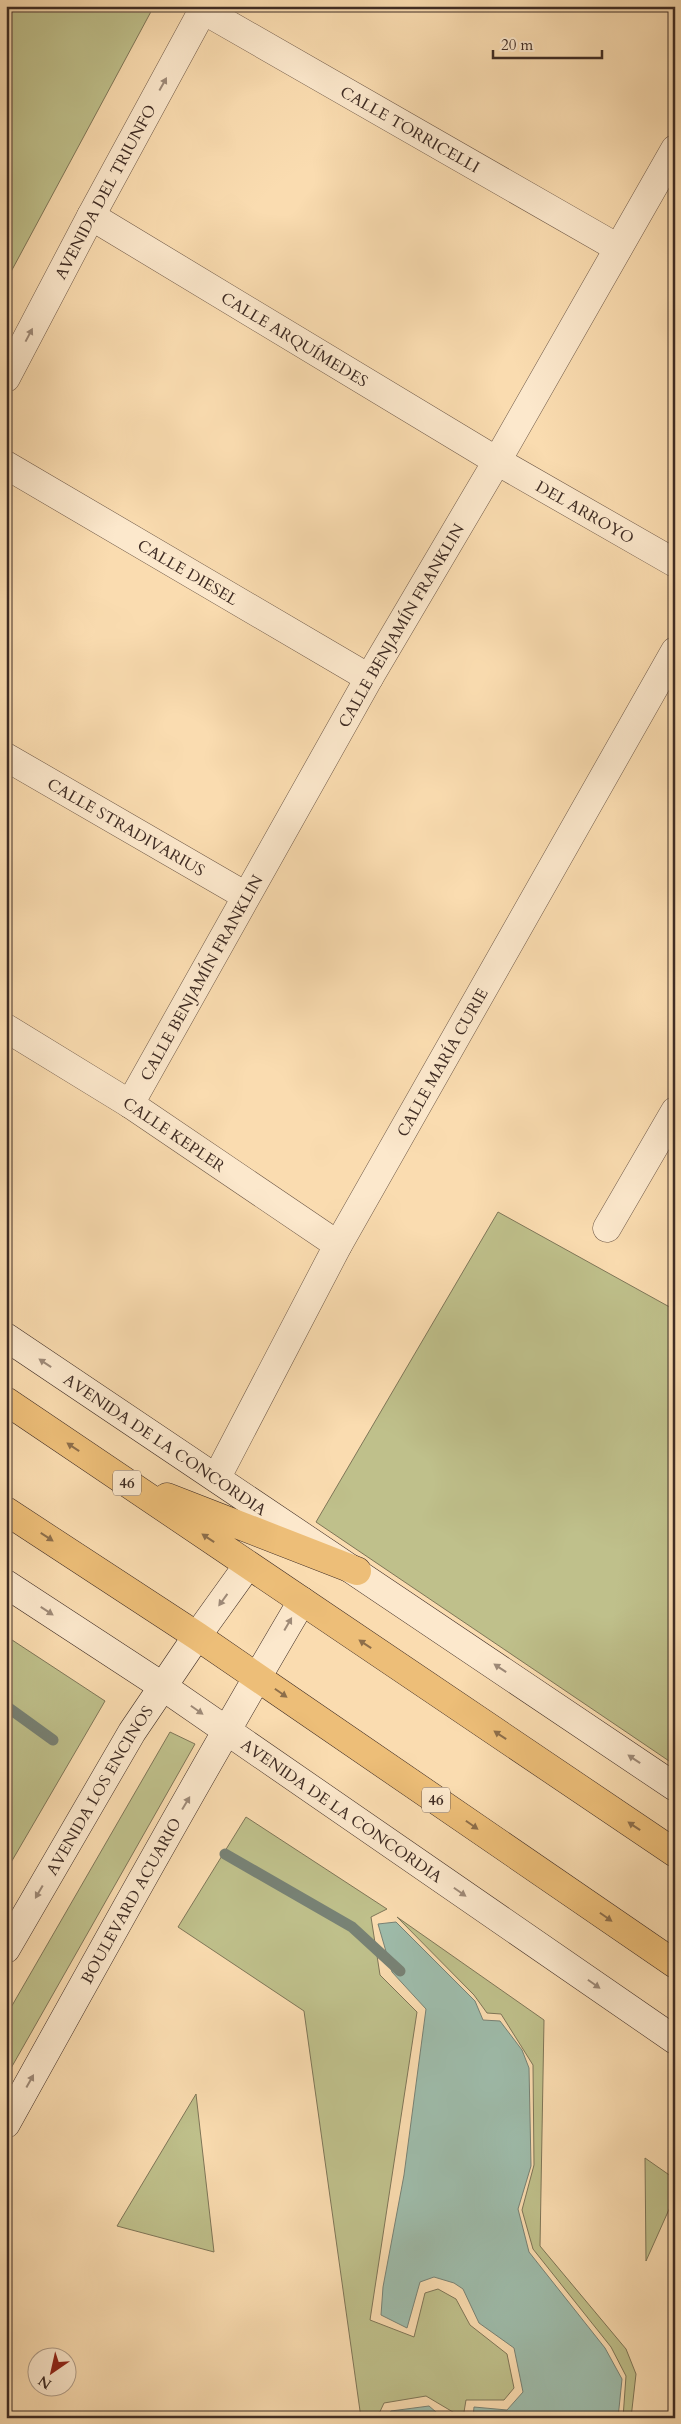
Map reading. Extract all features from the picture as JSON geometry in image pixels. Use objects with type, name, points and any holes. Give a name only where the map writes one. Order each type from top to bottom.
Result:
[{"type":"main road","name":"46","points":[[6,1401],[675,1853]]},
{"type":"main road","points":[[120,1479],[357,1571]]},
{"type":"main road","name":"46","points":[[6,1511],[197,1636],[675,1964]]},
{"type":"street","name":"AVENIDA DEL TRIUNFO","points":[[6,378],[204,8]]},
{"type":"street","name":"CALLE TORRICELLI","points":[[204,8],[618,248]]},
{"type":"street","name":"CALLE BENJAMÍN FRANKLIN","points":[[130,1104],[369,678],[497,461],[675,149]]},
{"type":"street","name":"CALLE ARQUÍMEDES","points":[[91,216],[497,461]]},
{"type":"street","name":"DEL ARROYO","points":[[497,461],[675,563]]},
{"type":"street","name":"CALLE DIESEL","points":[[6,465],[369,678]]},
{"type":"street","name":"CALLE MARÍA CURIE","points":[[217,1477],[338,1245],[675,651]]},
{"type":"street","name":"CALLE STRADIVARIUS","points":[[6,757],[246,896]]},
{"type":"street","name":"CALLE KEPLER","points":[[6,1028],[130,1104],[338,1245]]},
{"type":"street","points":[[607,1228],[672,1120]]},
{"type":"street","name":"AVENIDA DE LA CONCORDIA","points":[[6,1337],[357,1571],[675,1787]]},
{"type":"street","name":"AVENIDA LOS ENCINOS","points":[[6,1949],[85,1811],[162,1686],[248,1565]]},
{"type":"street","name":"AVENIDA DE LA CONCORDIA","points":[[6,1584],[162,1686],[675,2040]]},
{"type":"street","name":"BOULEVARD ACUARIO","points":[[6,2124],[152,1860],[302,1601]]},
{"type":"green space","points":[[6,6],[154,6],[6,281]]},
{"type":"green space","points":[[498,1212],[675,1310],[675,1765],[316,1522]]},
{"type":"green space","points":[[6,1636],[105,1701],[6,1871]]},
{"type":"green space","points":[[170,1732],[195,1744],[6,2077],[6,2016]]},
{"type":"green space","points":[[246,1817],[387,1909],[371,1917],[380,1975],[417,2012],[370,2320],[414,2337],[425,2293],[438,2289],[456,2299],[470,2325],[507,2354],[514,2388],[504,2400],[466,2400],[463,2418],[426,2396],[384,2403],[377,2418],[361,2418],[304,2011],[178,1927]]},
{"type":"green space","points":[[397,1917],[544,2020],[540,2246],[626,2349],[636,2374],[631,2418],[623,2418],[626,2376],[611,2347],[533,2249],[522,2210],[534,2165],[533,2065],[501,2014],[487,2013],[474,1995]]},
{"type":"green space","points":[[196,2094],[214,2252],[117,2226]]},
{"type":"green space","points":[[645,2158],[675,2179],[675,2196],[646,2261]]},
{"type":"shaded area","points":[[396,1922],[475,2001],[483,2020],[500,2021],[522,2050],[529,2068],[531,2166],[518,2209],[529,2252],[605,2348],[622,2379],[618,2418],[473,2418],[474,2407],[507,2410],[523,2392],[514,2348],[479,2323],[463,2289],[454,2283],[434,2277],[420,2282],[407,2328],[381,2315],[383,2287],[404,2175],[426,2009],[392,1972],[378,1924]]},
{"type":"shaded area","points":[[429,2406],[443,2418],[387,2418],[391,2411]]},
{"type":"waterway","points":[[6,1706],[53,1740]]},
{"type":"waterway","points":[[225,1854],[352,1927],[400,1971]]}]
